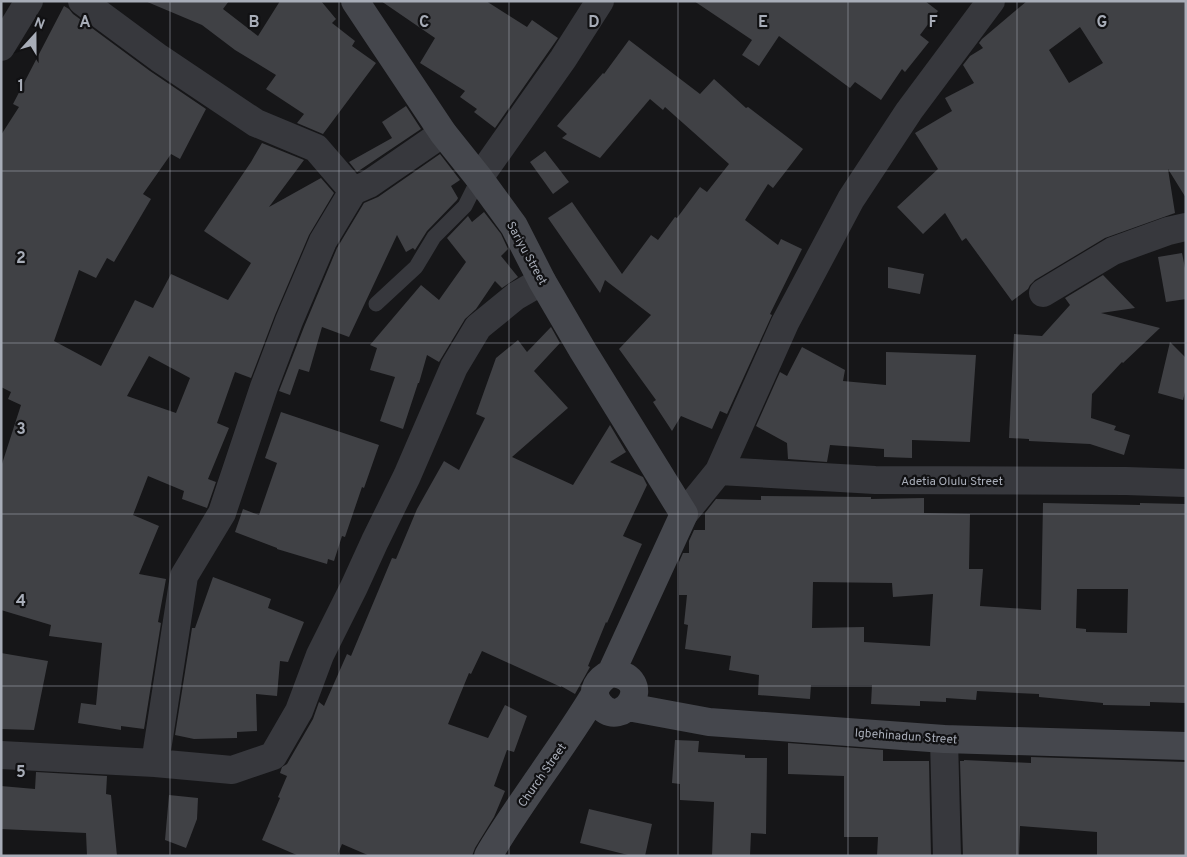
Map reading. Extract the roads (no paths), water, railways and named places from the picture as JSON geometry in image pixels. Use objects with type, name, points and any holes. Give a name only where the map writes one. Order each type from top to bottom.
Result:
[{"type":"street","points":[[1,47],[29,1]]},
{"type":"street","points":[[82,1],[159,58],[256,123],[316,148],[353,192]]},
{"type":"street","name":"Sariyu Street","points":[[355,1],[443,133],[514,226],[542,281],[582,350],[684,514]]},
{"type":"street","points":[[479,178],[563,58],[600,1]]},
{"type":"street","points":[[684,514],[719,471],[785,323],[851,199],[908,111],[991,1]]},
{"type":"street","points":[[155,763],[184,576],[222,513],[264,387],[323,241],[353,192],[369,184],[443,133]]},
{"type":"street","points":[[1043,293],[1113,251],[1168,231],[1186,228]]},
{"type":"street","points":[[1,755],[155,763],[232,770],[273,756],[299,712],[320,655],[407,476],[454,368],[478,328],[516,296],[542,281]]},
{"type":"street","name":"Adetia Olulu Street","points":[[719,471],[875,480],[1186,483]]},
{"type":"street","name":"Church Street","points":[[488,856],[501,833],[603,684],[684,514]]},
{"type":"street","name":"Igbehinadun Street","points":[[603,684],[598,703],[604,709],[612,712],[621,712],[628,707],[709,722],[944,739],[1186,746]]},
{"type":"street","points":[[944,739],[947,856]]},
{"type":"lane","points":[[376,304],[416,267],[434,237],[465,206],[479,178]]}]
